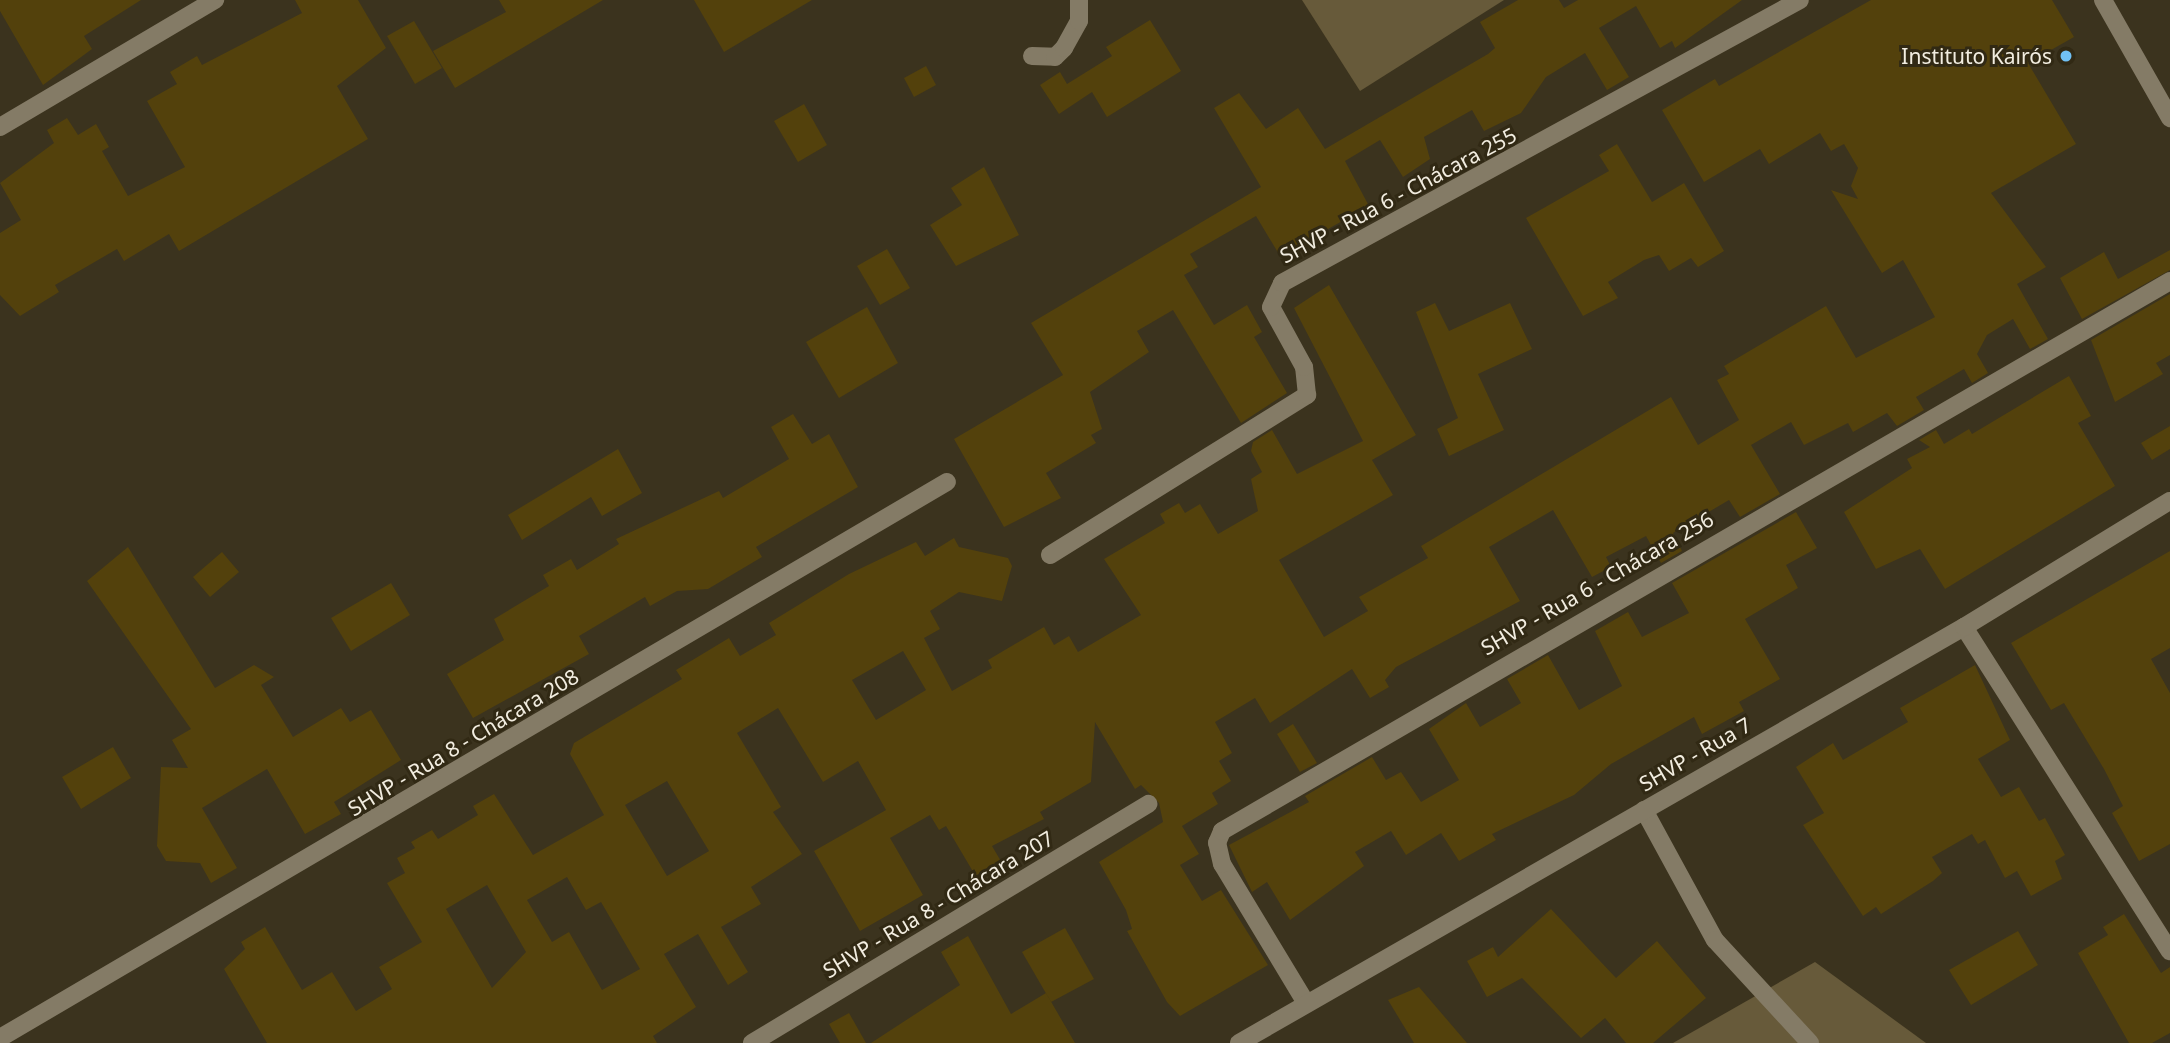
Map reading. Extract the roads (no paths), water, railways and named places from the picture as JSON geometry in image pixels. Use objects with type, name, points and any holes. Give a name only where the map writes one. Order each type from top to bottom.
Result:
[{"type":"street","points":[[0,127],[215,0]]},
{"type":"street","points":[[1032,56],[1055,57],[1064,48],[1079,21],[1079,0]]},
{"type":"street","name":"SHVP - Rua 6 - Chácara 255","points":[[1050,555],[1307,395],[1304,367],[1271,307],[1282,283],[1800,0]]},
{"type":"street","points":[[2103,0],[2170,118]]},
{"type":"street","name":"SHVP - Rua 6 - Chácara 256","points":[[1306,1003],[1222,864],[1217,843],[1222,831],[2170,281]]},
{"type":"street","name":"SHVP - Rua 8 - Chácara 208","points":[[0,1038],[947,482]]},
{"type":"street","name":"SHVP - Rua 7","points":[[1240,1043],[1964,627],[2170,501]]},
{"type":"street","points":[[1964,627],[2170,951]]},
{"type":"street","name":"SHVP - Rua 8 - Chácara 207","points":[[752,1043],[1148,804]]},
{"type":"street","points":[[1644,810],[1715,940],[1810,1043]]},
{"type":"place","name":"Instituto Kairós","points":[[2066,56]]}]
